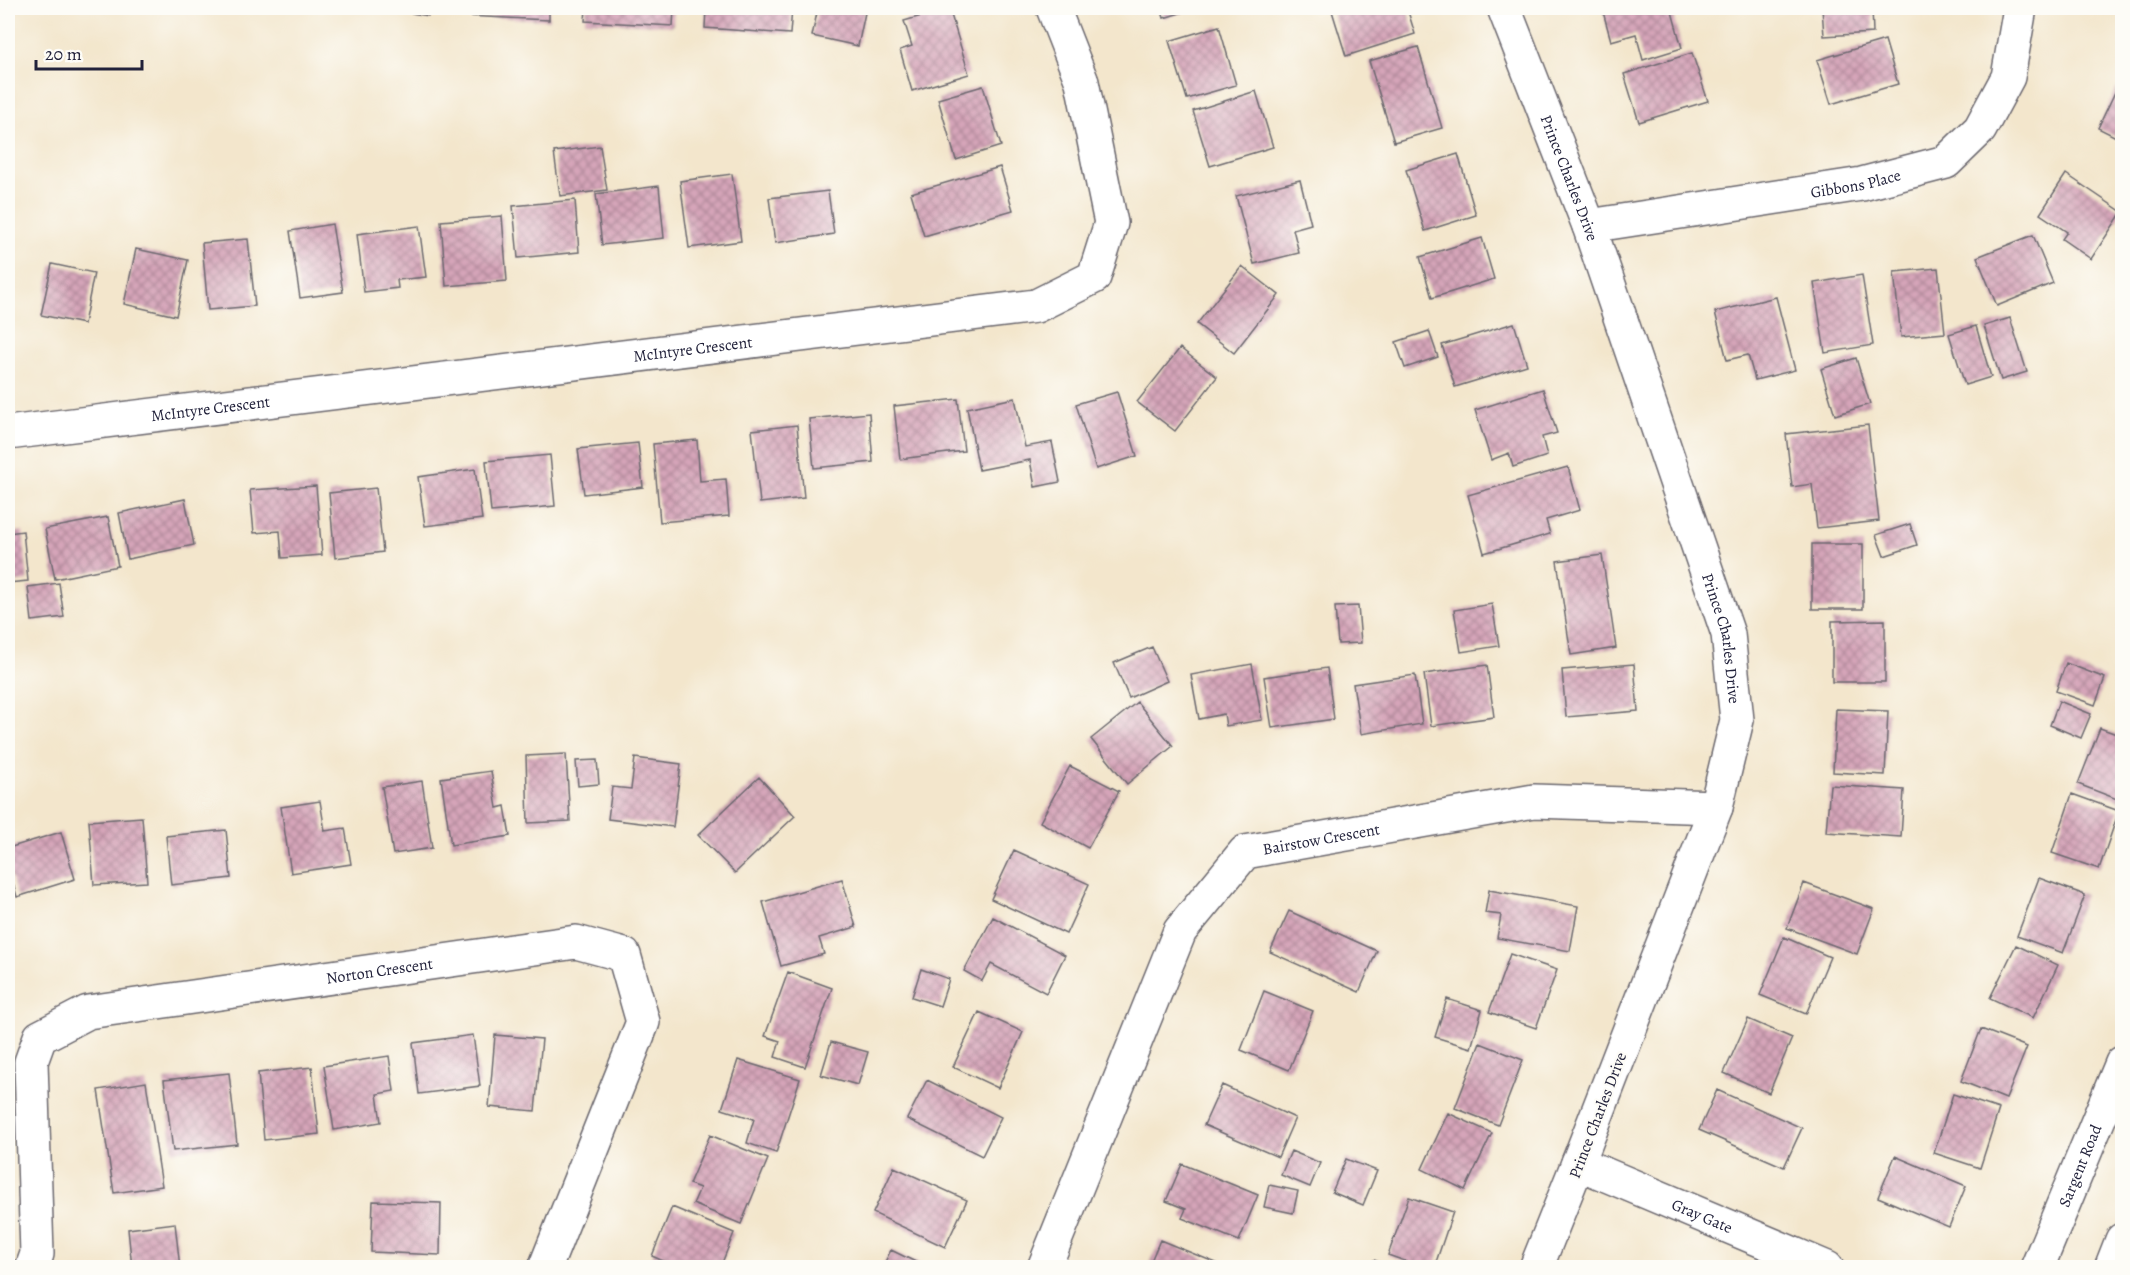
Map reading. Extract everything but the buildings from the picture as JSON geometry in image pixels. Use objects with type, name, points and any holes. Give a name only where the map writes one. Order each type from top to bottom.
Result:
[{"type":"street","name":"McIntyre Crescent","points":[[8,433],[1036,306],[1094,277],[1111,223],[1082,82],[1053,8]]},
{"type":"street","name":"Prince Charles Drive","points":[[1504,8],[1589,226],[1728,634],[1737,720],[1716,807],[1536,1268]]},
{"type":"street","name":"Gibbons Place","points":[[1589,226],[1862,184],[1946,162],[1980,129],[2008,77],[2020,8]]},
{"type":"street","name":"Bairstow Crescent","points":[[1044,1268],[1180,931],[1245,852],[1534,801],[1716,807]]},
{"type":"street","name":"Norton Crescent","points":[[32,1268],[37,1254],[31,1062],[40,1037],[88,1012],[576,942],[624,955],[643,1022],[545,1268]]},
{"type":"street","name":"Sargent Road","points":[[2037,1268],[2122,1063]]},
{"type":"street","name":"Gray Gate","points":[[1578,1163],[1827,1268]]},
{"type":"street","points":[[2111,1268],[2122,1240]]}]
